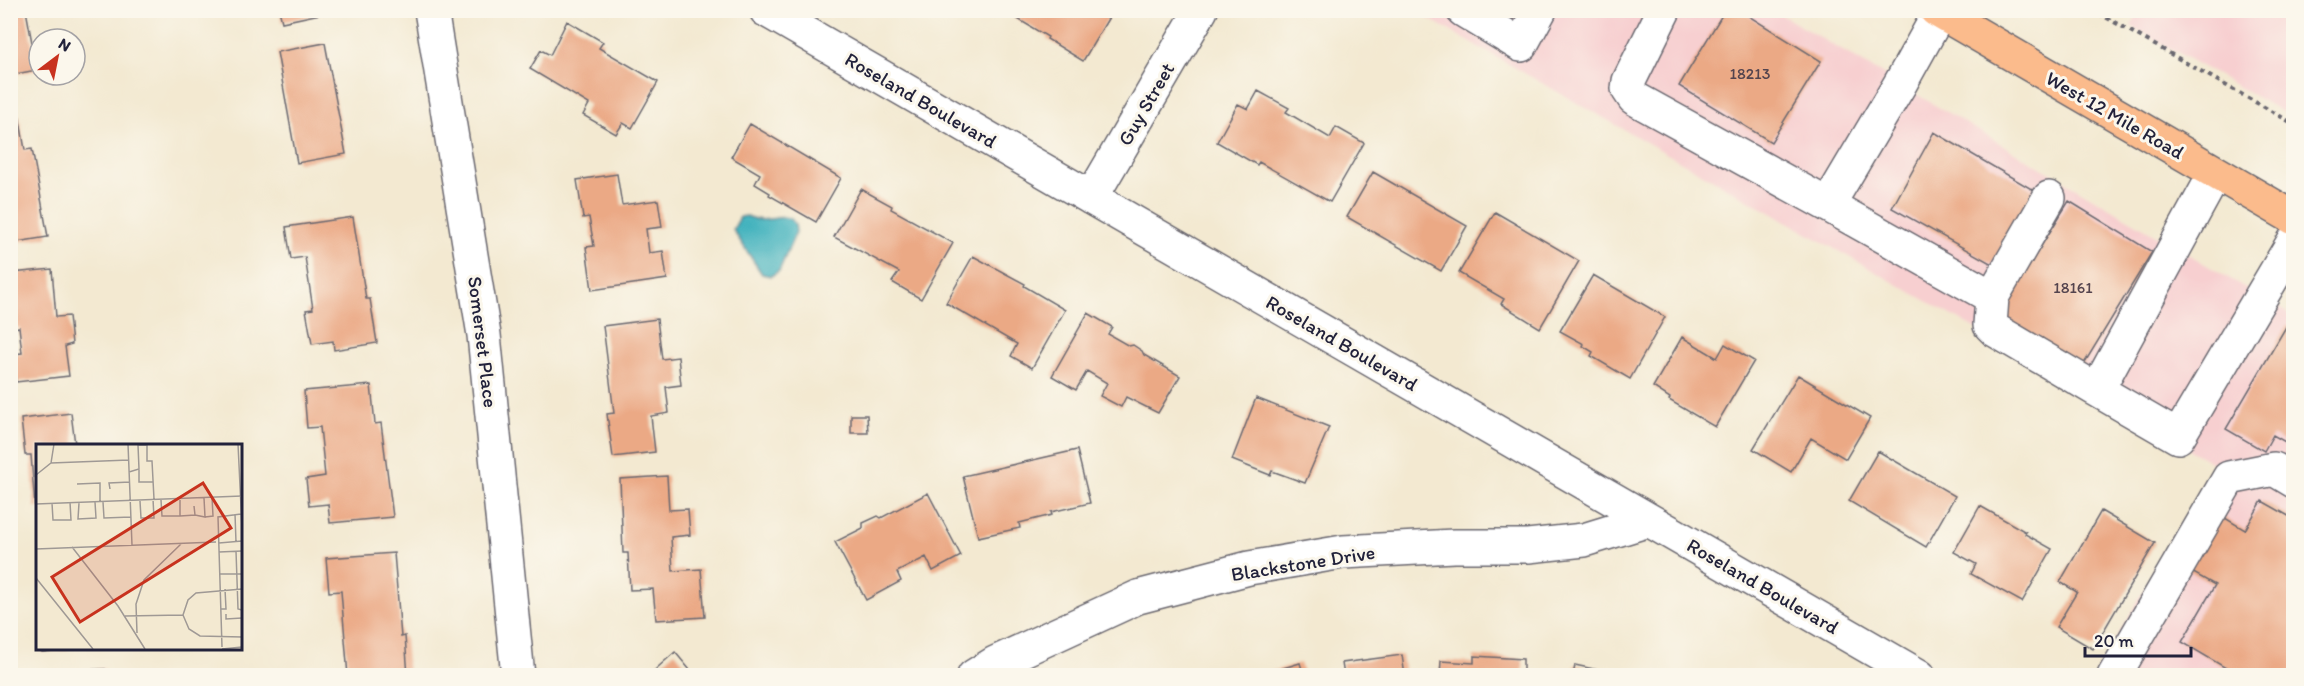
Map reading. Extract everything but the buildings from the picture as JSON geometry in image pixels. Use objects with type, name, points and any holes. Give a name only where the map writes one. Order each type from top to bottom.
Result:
[{"type":"main road","name":"West 12 Mile Road","points":[[1938,11],[2294,218]]},
{"type":"street","name":"Somerset Place","points":[[431,10],[484,335],[518,675]]},
{"type":"street","name":"Roseland Boulevard","points":[[766,10],[1919,675]]},
{"type":"street","name":"Guy Street","points":[[1091,198],[1201,10]]},
{"type":"street","points":[[1463,10],[1521,45],[1540,10]]},
{"type":"street","points":[[1664,10],[1629,81],[1628,89],[1634,98],[1992,297]]},
{"type":"street","points":[[1828,205],[1900,84],[1938,11]]},
{"type":"street","points":[[2097,390],[2215,174]]},
{"type":"street","points":[[2049,198],[1992,297],[1990,325],[2178,437],[2294,241]]},
{"type":"street","points":[[2114,675],[2229,478],[2274,469],[2294,481]]},
{"type":"street","name":"Blackstone Drive","points":[[974,675],[995,663],[1138,597],[1249,568],[1343,552],[1454,546],[1528,546],[1584,540],[1649,520]]},
{"type":"path","points":[[2090,10],[2294,124]]},
{"type":"shaded area","points":[[1415,11],[1775,11],[2293,316],[2293,675],[2095,675],[2216,465]]},
{"type":"shaded area","points":[[2140,11],[2293,11],[2293,118],[2131,26]]},
{"type":"water","points":[[747,216],[759,220],[790,218],[795,224],[796,232],[779,271],[771,276],[762,274],[733,230],[740,217]]}]
